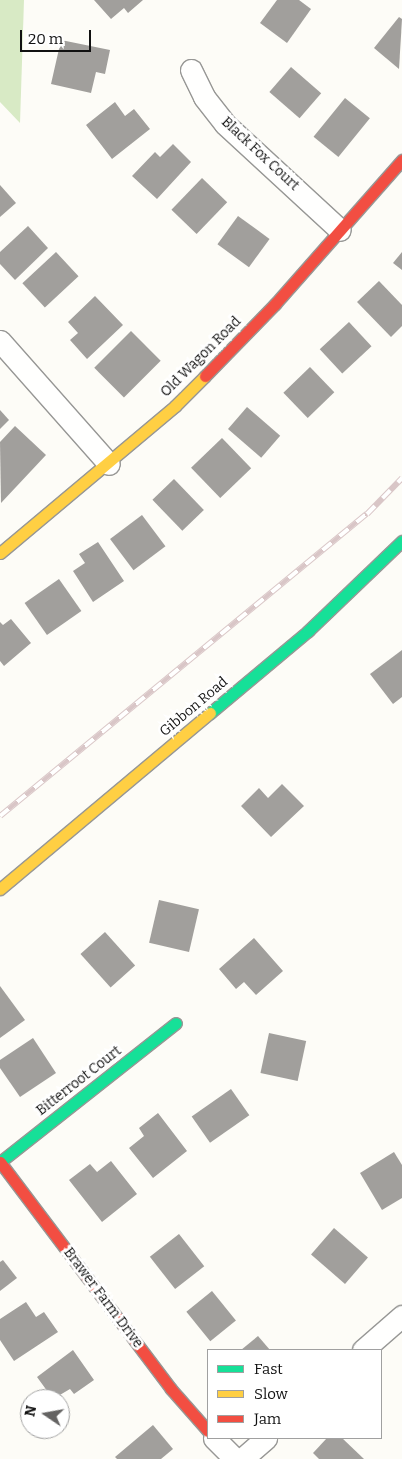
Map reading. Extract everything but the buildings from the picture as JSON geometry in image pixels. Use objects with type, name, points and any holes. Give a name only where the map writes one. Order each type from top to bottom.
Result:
[{"type":"street","name":"Black Fox Court","points":[[191,70],[204,97],[226,124],[340,230]]},
{"type":"street","name":"Old Wagon Road","points":[[0,553],[109,464],[188,393],[275,304],[402,160]]},
{"type":"street","points":[[0,341],[109,464]]},
{"type":"street","name":"Gibbon Road","points":[[0,888],[308,631],[402,541]]},
{"type":"street","name":"Bitterroot Court","points":[[0,1162],[176,1023]]},
{"type":"street","name":"Brawer Farm Drive","points":[[0,1162],[171,1389],[207,1430]]},
{"type":"street","points":[[364,1349],[402,1316]]},
{"type":"street","points":[[215,1439],[235,1459]]},
{"type":"street","points":[[242,1459],[265,1439]]},
{"type":"green space","points":[[0,0],[24,0],[20,123],[0,102]]},
{"type":"railway","points":[[0,816],[367,514],[402,478]]},
{"type":"traffic: fast","points":[[210,713],[308,631],[402,541]]},
{"type":"traffic: fast","points":[[0,1162],[176,1023]]},
{"type":"traffic: slow","points":[[0,553],[175,406],[205,376]]},
{"type":"traffic: slow","points":[[0,889],[210,713]]},
{"type":"traffic: jam","points":[[205,376],[275,304],[402,160]]},
{"type":"traffic: jam","points":[[0,1162],[171,1389],[207,1430]]}]
